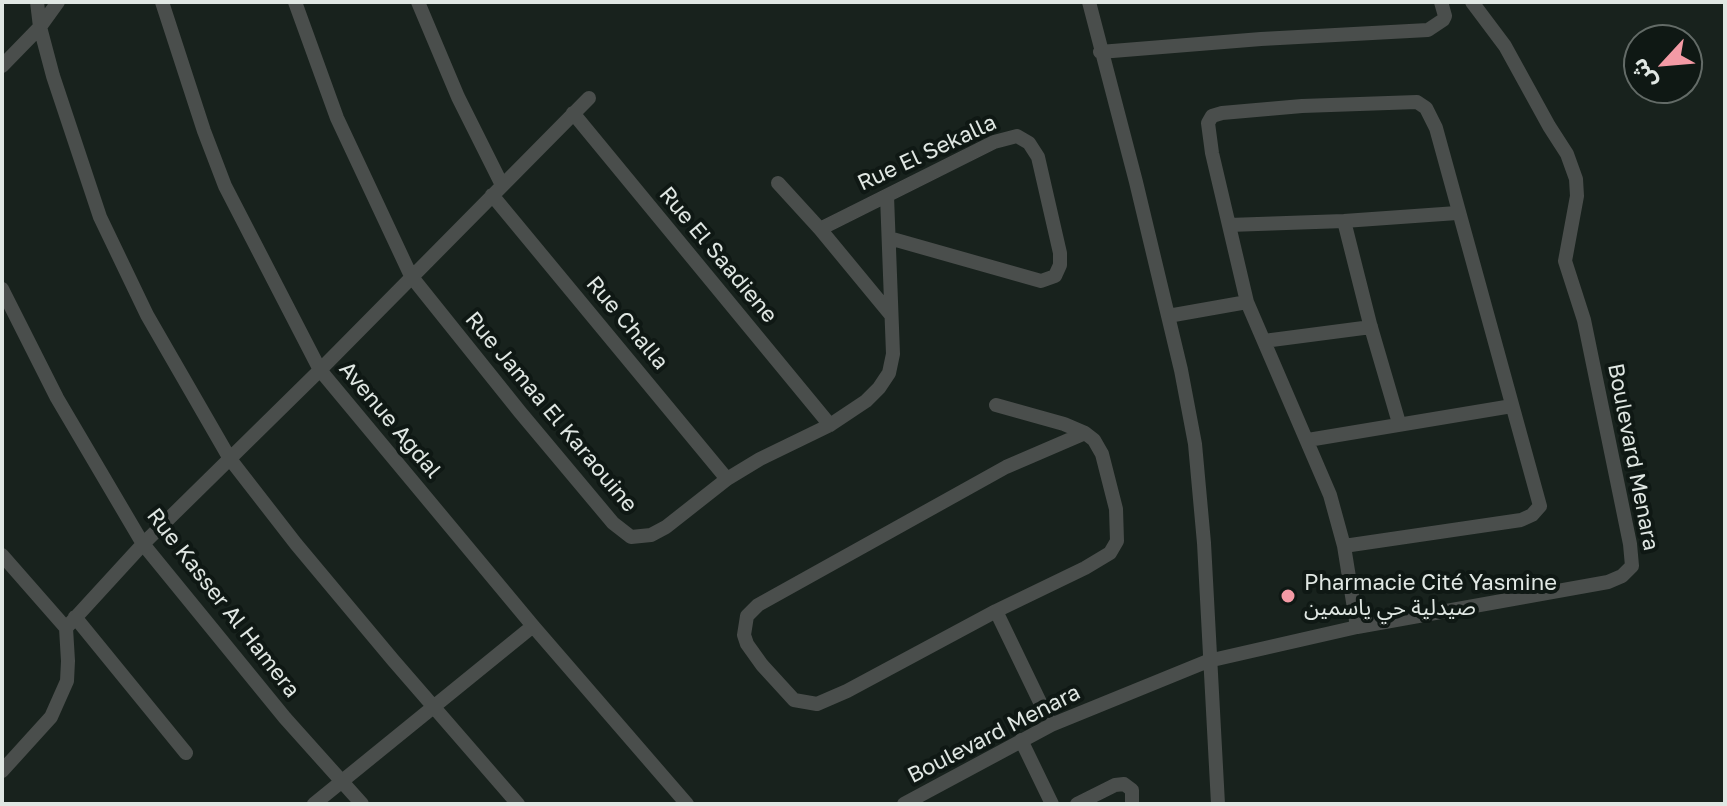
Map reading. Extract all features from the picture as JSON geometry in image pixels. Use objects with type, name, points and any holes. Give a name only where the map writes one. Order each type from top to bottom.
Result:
[{"type":"street","points":[[37,2],[40,27],[82,166],[112,245],[147,315],[230,459],[296,544],[518,804]]},
{"type":"street","points":[[2,66],[40,27],[58,2]]},
{"type":"street","name":"Avenue Agdal","points":[[162,2],[225,186],[320,370],[533,626],[687,804]]},
{"type":"street","name":"Rue Jamaa El Karaouine","points":[[295,2],[337,118],[411,276],[520,412],[624,533],[640,537],[666,527],[727,479],[830,425],[866,401],[889,373],[893,354],[887,196]]},
{"type":"street","name":"Rue Challa","points":[[418,2],[497,190],[727,479]]},
{"type":"street","points":[[1089,2],[1136,182],[1195,444],[1204,543],[1218,804]]},
{"type":"street","points":[[1100,52],[1428,30],[1438,26],[1445,16],[1441,2]]},
{"type":"street","name":"Boulevard Menara","points":[[904,804],[1051,725],[1208,661],[1357,627],[1608,582],[1622,576],[1632,566],[1584,320],[1565,261],[1577,196],[1576,179],[1567,154],[1505,46],[1472,2]]},
{"type":"street","points":[[2,771],[51,717],[62,696],[71,623],[143,544],[589,98]]},
{"type":"street","points":[[1344,546],[1521,520],[1532,515],[1540,506],[1436,128],[1422,104],[1408,101],[1222,113],[1209,119],[1209,141],[1247,302],[1330,495],[1344,546],[1357,627]]},
{"type":"street","name":"Rue El Saadiene","points":[[573,113],[830,425]]},
{"type":"street","name":"Rue El Sekalla","points":[[820,229],[994,142],[1017,136],[1029,143],[1038,157],[1060,265],[1055,276],[1041,281],[889,238]]},
{"type":"street","points":[[778,183],[891,315]]},
{"type":"street","points":[[1229,225],[1457,213]]},
{"type":"street","points":[[1344,221],[1399,423]]},
{"type":"street","name":"Rue Kasser Al Hamera","points":[[2,289],[57,398],[143,544],[285,718],[362,804]]},
{"type":"street","points":[[1168,316],[1247,302]]},
{"type":"street","points":[[1264,341],[1371,327]]},
{"type":"street","points":[[996,405],[1064,424],[1085,433],[1094,440],[1102,454],[1111,487],[1118,530],[1114,547],[1102,559],[996,611],[847,691],[817,704],[794,700],[747,644],[744,635],[747,616],[758,605],[1006,467],[1085,433]]},
{"type":"street","points":[[1308,440],[1512,406]]},
{"type":"street","points":[[2,555],[71,623],[186,753]]},
{"type":"street","points":[[996,611],[1051,725]]},
{"type":"street","points":[[314,804],[533,626]]},
{"type":"street","points":[[1021,740],[1052,804]]},
{"type":"street","points":[[1077,804],[1115,785],[1124,784],[1132,790],[1132,804]]},
{"type":"place","name":"Pharmacie Cité Yasmine صيدلية حي ياسمين","points":[[1288,596]]}]
